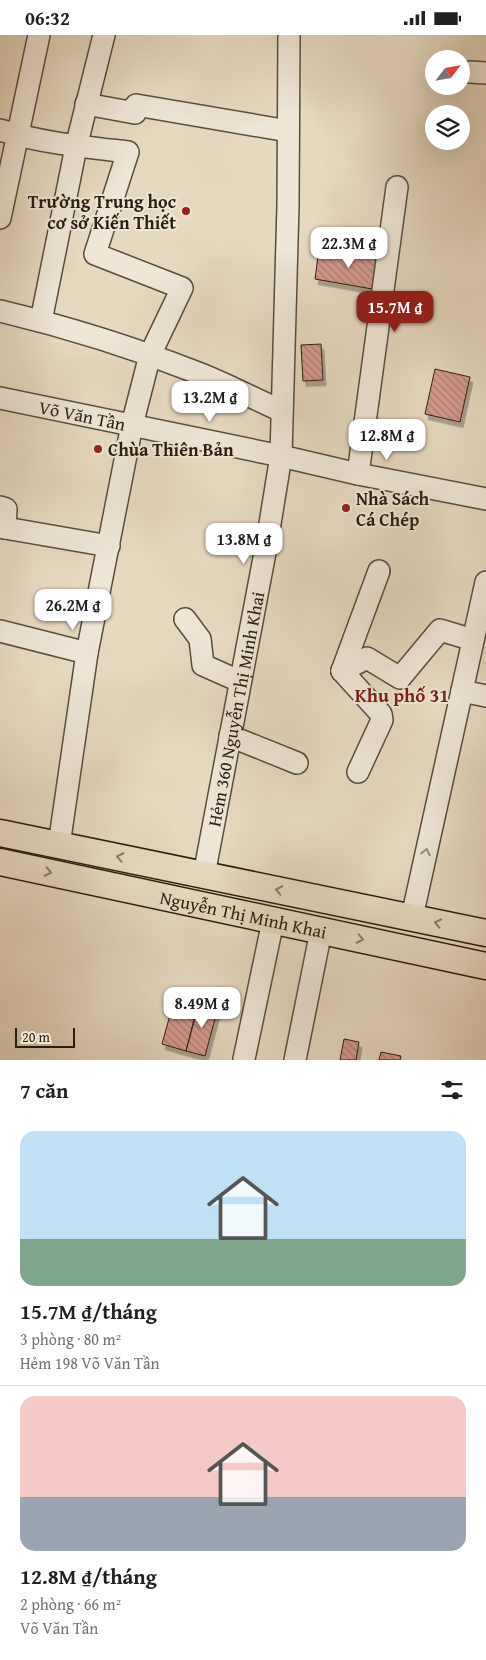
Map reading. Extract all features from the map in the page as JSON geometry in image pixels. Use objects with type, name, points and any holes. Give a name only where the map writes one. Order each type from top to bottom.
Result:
[{"type":"main road","name":"Nguyễn Thị Minh Khai","points":[[0,833],[486,933]]},
{"type":"main road","name":"Nguyễn Thị Minh Khai","points":[[0,862],[486,966]]},
{"type":"main road","points":[[406,949],[412,917]]},
{"type":"street","points":[[0,218],[9,133],[39,35]]},
{"type":"street","points":[[41,321],[76,147],[104,35]]},
{"type":"street","name":"Hẻm 360 Nguyễn Thị Minh Khai","points":[[204,875],[239,681],[267,542],[281,456],[289,35]]},
{"type":"street","points":[[86,104],[135,113],[136,105],[288,131]]},
{"type":"street","points":[[9,133],[76,147],[128,152],[95,254],[182,288],[150,355],[132,425],[87,653],[59,845]]},
{"type":"street","points":[[358,474],[397,187]]},
{"type":"street","points":[[0,311],[41,321],[150,355],[200,373],[282,411]]},
{"type":"street","name":"Võ Văn Tần","points":[[0,398],[281,456],[358,474],[486,499]]},
{"type":"street","points":[[3,518],[108,546]]},
{"type":"street","points":[[342,671],[379,571]]},
{"type":"street","points":[[412,917],[486,582]]},
{"type":"street","points":[[185,619],[200,639],[203,665],[239,681]]},
{"type":"street","points":[[342,671],[367,658],[400,678],[440,630],[473,640]]},
{"type":"street","points":[[0,631],[87,653]]},
{"type":"street","points":[[342,671],[382,714],[382,720],[358,772]]},
{"type":"street","points":[[462,691],[486,696]]},
{"type":"street","points":[[230,736],[297,763]]},
{"type":"street","points":[[244,1059],[273,921]]},
{"type":"street","points":[[295,1060],[321,931]]},
{"type":"building","points":[[319,249],[383,260],[378,290],[315,279]]},
{"type":"building","points":[[321,344],[323,380],[303,381],[301,345]]},
{"type":"building","points":[[435,369],[470,377],[460,422],[425,414]]},
{"type":"building","points":[[176,993],[199,1000],[186,1051],[162,1044]]},
{"type":"building","points":[[199,1003],[218,1008],[205,1056],[186,1051]]},
{"type":"building","points":[[344,1039],[359,1042],[356,1060],[340,1060]]},
{"type":"building","points":[[381,1052],[401,1056],[400,1060],[379,1060]]},
{"type":"place","name":"Trường Trung học cơ sở Kiến Thiết","points":[[186,211]]},
{"type":"place","name":"Chùa Thiên Bản","points":[[98,449]]},
{"type":"place","name":"Nhà Sách Cá Chép","points":[[346,508]]},
{"type":"district","name":"Khu phố 31","points":[[402,695]]}]
